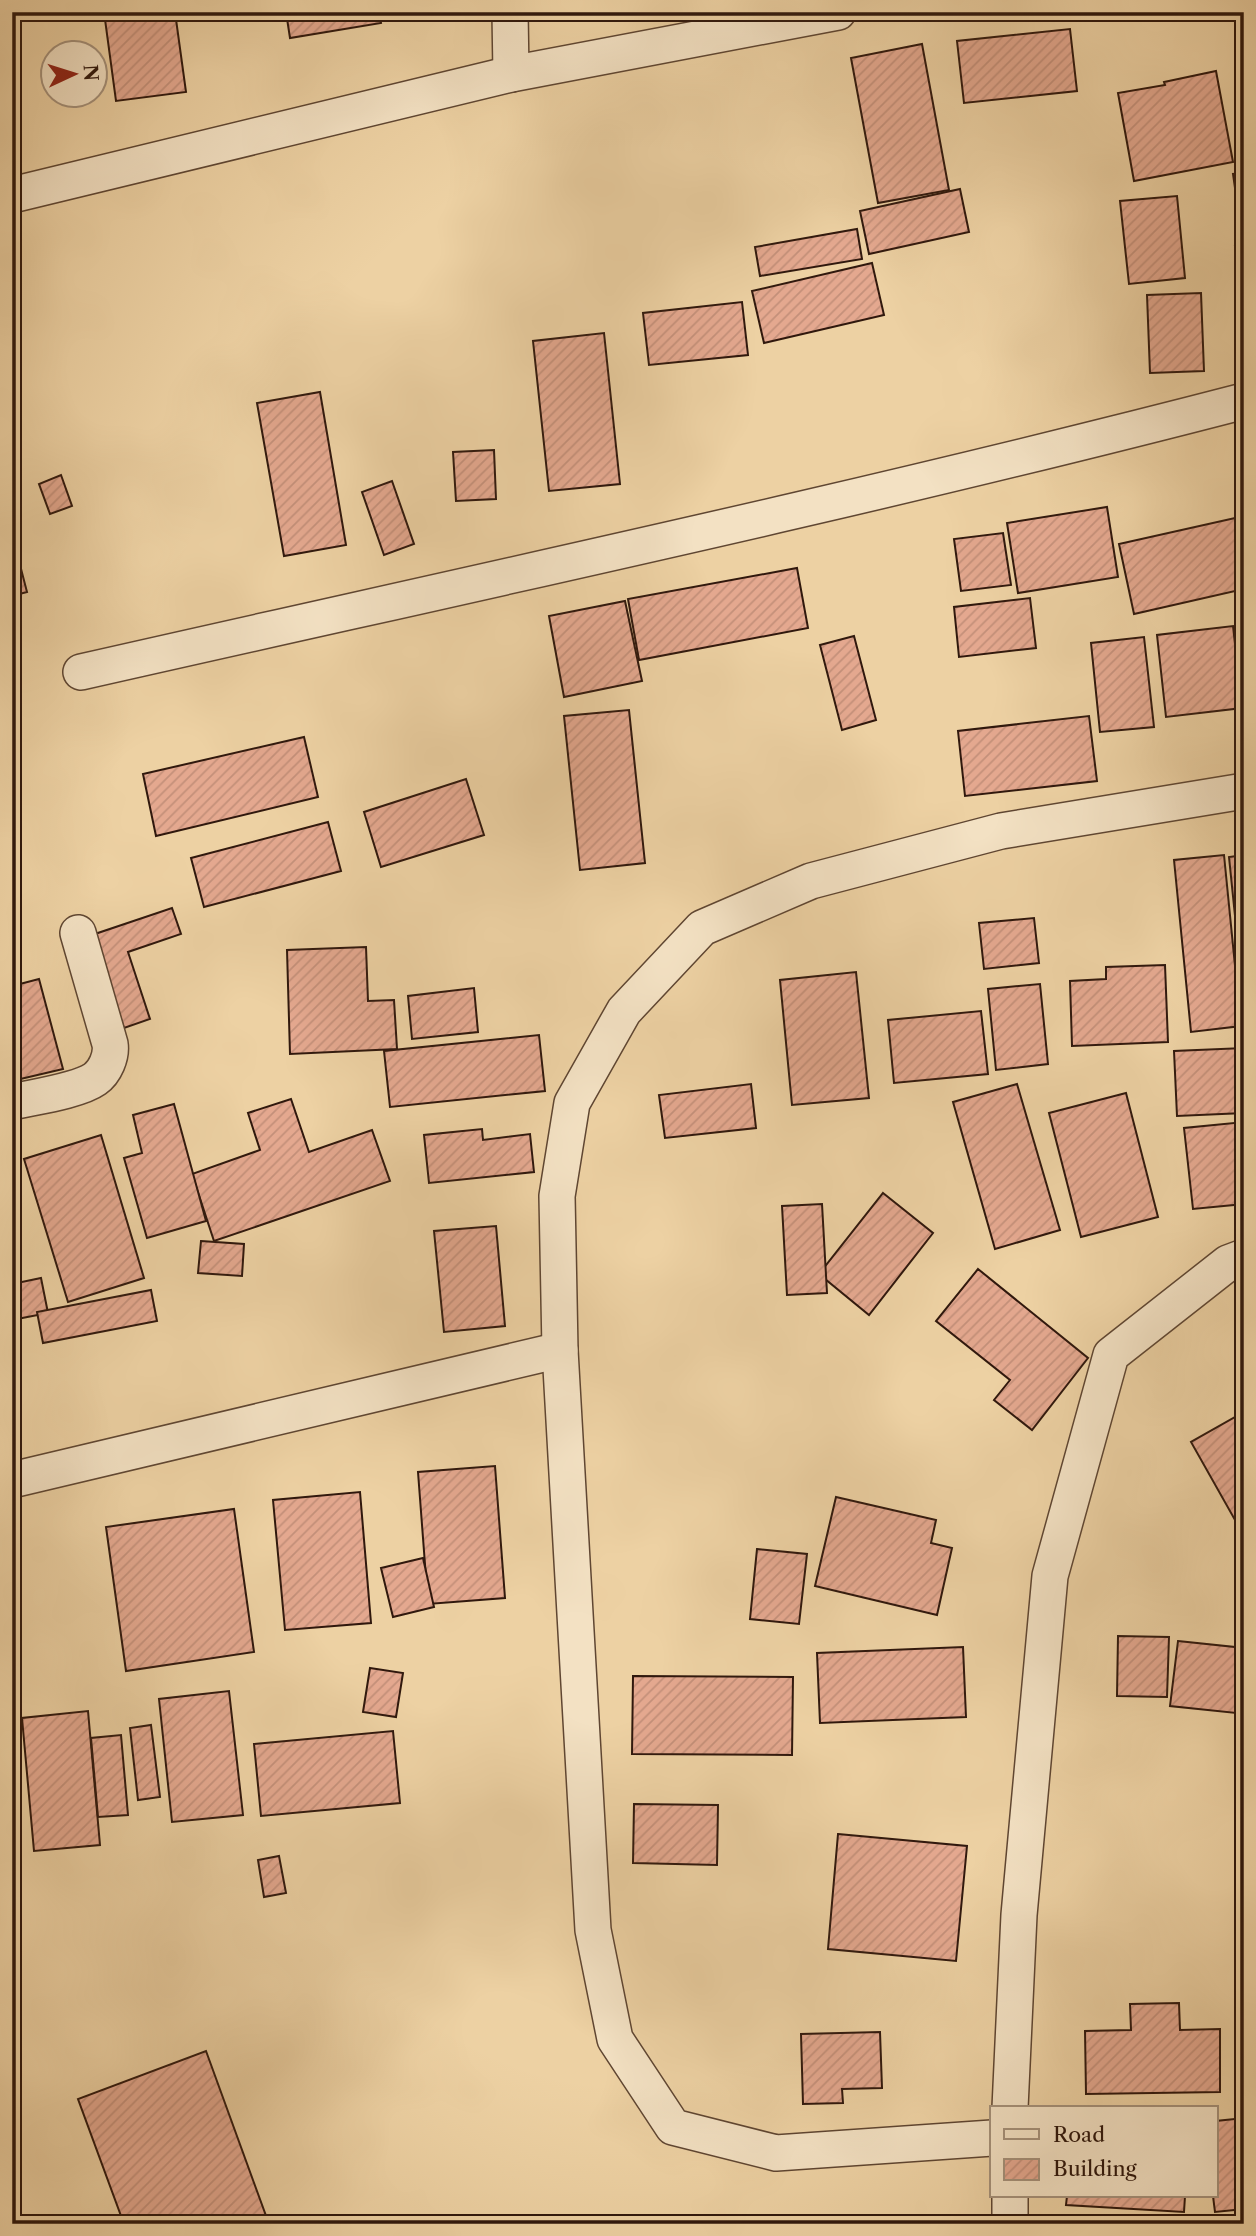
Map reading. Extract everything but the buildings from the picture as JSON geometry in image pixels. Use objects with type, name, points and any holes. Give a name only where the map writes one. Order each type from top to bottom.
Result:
[{"type":"street","points":[[510,12],[511,74]]},
{"type":"street","points":[[12,195],[511,74],[838,12]]},
{"type":"street","points":[[81,672],[843,499],[1244,401]]},
{"type":"street","points":[[990,2138],[776,2153],[673,2127],[615,2039],[593,1930],[560,1350],[556,1196],[572,1103],[624,1011],[702,928],[811,881],[1001,831],[1244,791]]},
{"type":"street","points":[[12,1102],[83,1085],[98,1077],[108,1061],[110,1044],[78,933]]},
{"type":"street","points":[[1010,2106],[1019,1916],[1049,1576],[1111,1355],[1228,1263],[1244,1257]]},
{"type":"street","points":[[12,1480],[560,1350]]},
{"type":"street","points":[[1010,2198],[1010,2224]]}]
